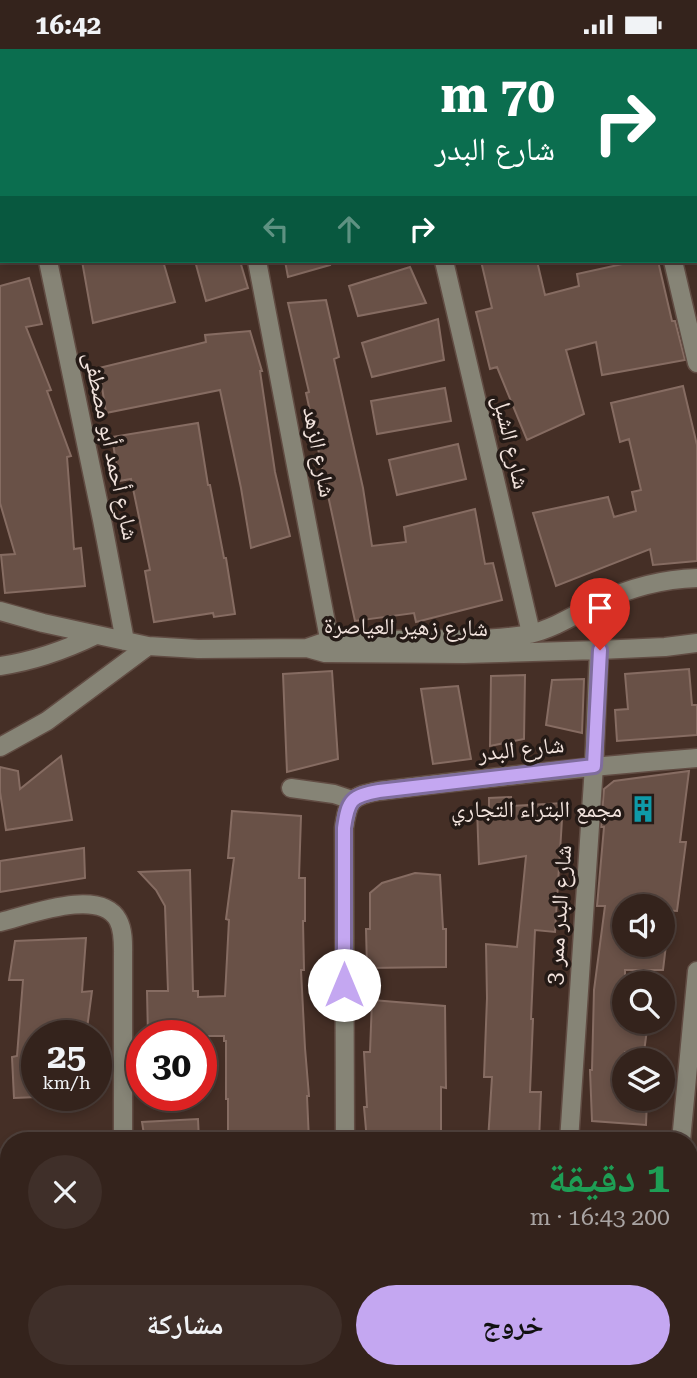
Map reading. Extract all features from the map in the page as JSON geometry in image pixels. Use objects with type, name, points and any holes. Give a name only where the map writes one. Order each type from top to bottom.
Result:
[{"type":"street","name":"شارع أحمد أبو مصطفى","points":[[48,263],[125,641]]},
{"type":"street","name":"شارع الزهد","points":[[257,263],[331,647]]},
{"type":"street","name":"شارع الشبل","points":[[444,263],[531,633]]},
{"type":"street","points":[[673,263],[697,363]]},
{"type":"street","name":"شارع زهير العياصرة","points":[[464,646],[486,639],[531,633],[556,625],[600,601],[634,589],[669,580],[697,578]]},
{"type":"street","points":[[0,611],[148,646]]},
{"type":"street","points":[[0,666],[50,655],[96,635]]},
{"type":"street","name":"شارع زهير العياصرة","points":[[148,646],[198,649],[464,646],[600,650],[697,643]]},
{"type":"street","points":[[0,747],[47,721],[148,646]]},
{"type":"street","name":"شارع البدر ممر 3","points":[[570,1132],[600,650]]},
{"type":"street","name":"شارع البدر","points":[[291,788],[334,794],[352,800],[379,791],[594,766],[697,758]]},
{"type":"street","points":[[345,1132],[344,828],[346,813],[352,800]]},
{"type":"street","points":[[0,922],[70,904],[84,903],[100,905],[112,912],[119,921],[123,958],[123,1132]]},
{"type":"street","points":[[682,1132],[697,971]]},
{"type":"building","points":[[82,263],[164,263],[175,302],[93,323]]},
{"type":"building","points":[[196,263],[241,263],[248,288],[206,301]]},
{"type":"building","points":[[285,263],[330,263],[330,265],[288,277]]},
{"type":"building","points":[[481,263],[537,263],[545,295],[579,286],[577,274],[627,263],[658,263],[672,321],[675,321],[685,360],[602,375],[596,342],[566,350],[584,414],[527,440],[497,367],[490,369],[476,312],[492,308]]},
{"type":"building","points":[[410,267],[426,303],[358,316],[349,286]]},
{"type":"building","points":[[29,278],[42,324],[26,327],[51,390],[47,391],[71,456],[67,457],[74,549],[81,548],[85,586],[5,593],[1,555],[15,554],[0,503],[0,286]]},
{"type":"building","points":[[326,300],[339,357],[334,359],[363,488],[372,546],[406,542],[404,527],[475,509],[485,564],[493,563],[502,600],[416,622],[414,613],[355,621],[306,393],[309,392],[288,303]]},
{"type":"building","points":[[438,319],[444,360],[372,377],[362,343]]},
{"type":"building","points":[[250,331],[262,371],[275,472],[290,536],[251,548],[220,390],[106,413],[99,368],[206,342],[205,335]]},
{"type":"building","points":[[683,386],[697,445],[697,561],[653,565],[650,549],[556,586],[533,513],[608,497],[614,517],[636,511],[632,492],[641,490],[629,439],[620,442],[611,403]]},
{"type":"building","points":[[445,388],[451,421],[377,434],[371,401]]},
{"type":"building","points":[[198,423],[235,614],[214,617],[213,613],[154,622],[145,571],[150,570],[131,479],[119,481],[112,437]]},
{"type":"building","points":[[458,444],[466,479],[397,495],[389,460]]},
{"type":"building","points":[[689,669],[692,705],[697,705],[697,735],[617,741],[615,710],[628,709],[625,674]]},
{"type":"building","points":[[332,671],[338,759],[287,772],[283,674]]},
{"type":"building","points":[[525,675],[524,739],[490,746],[491,676]]},
{"type":"building","points":[[584,679],[582,733],[546,725],[552,680]]},
{"type":"building","points":[[458,686],[471,759],[433,764],[421,689]]},
{"type":"building","points":[[61,756],[72,820],[6,830],[0,792],[0,767],[18,771],[20,789]]},
{"type":"building","points":[[689,771],[680,842],[686,842],[677,911],[675,894],[612,894],[612,957],[665,957],[663,970],[612,971],[612,1034],[646,1034],[645,1048],[612,1048],[612,1111],[647,1111],[646,1125],[592,1121],[590,1070],[594,990],[605,906],[597,906],[604,827],[601,827],[604,789],[614,781]]},
{"type":"building","points":[[511,797],[511,806],[563,803],[555,932],[535,930],[530,1092],[541,1092],[539,1132],[489,1132],[492,1077],[484,1077],[486,944],[517,947],[526,856],[479,864],[477,808],[489,807],[489,798]]},
{"type":"building","points":[[232,811],[301,816],[299,878],[305,878],[305,921],[304,970],[301,970],[309,1132],[228,1132],[226,1041],[224,1036],[217,1036],[217,1020],[148,1020],[147,991],[168,991],[165,906],[156,890],[139,872],[190,870],[193,991],[198,991],[198,997],[225,996],[229,920],[226,919],[234,858],[228,858]]},
{"type":"building","points":[[84,848],[85,878],[0,892],[0,861]]},
{"type":"building","points":[[415,873],[440,875],[443,929],[446,929],[446,967],[367,968],[366,929],[370,929],[370,893],[382,883]]},
{"type":"building","points":[[86,938],[82,992],[92,991],[88,1020],[21,1020],[21,1098],[14,1098],[12,1057],[17,1056],[23,980],[9,980],[15,941]]},
{"type":"building","points":[[372,1000],[445,1006],[446,1088],[441,1087],[441,1132],[366,1132],[364,1052],[370,1052]]},
{"type":"building","points":[[198,1119],[199,1132],[144,1132],[142,1122]]},
{"type":"place","name":"مجمع البتراء التجاري","points":[[643,809]]},
{"type":"route","points":[[344,985],[344,828],[346,813],[352,800],[379,791],[594,766],[600,650]]}]
